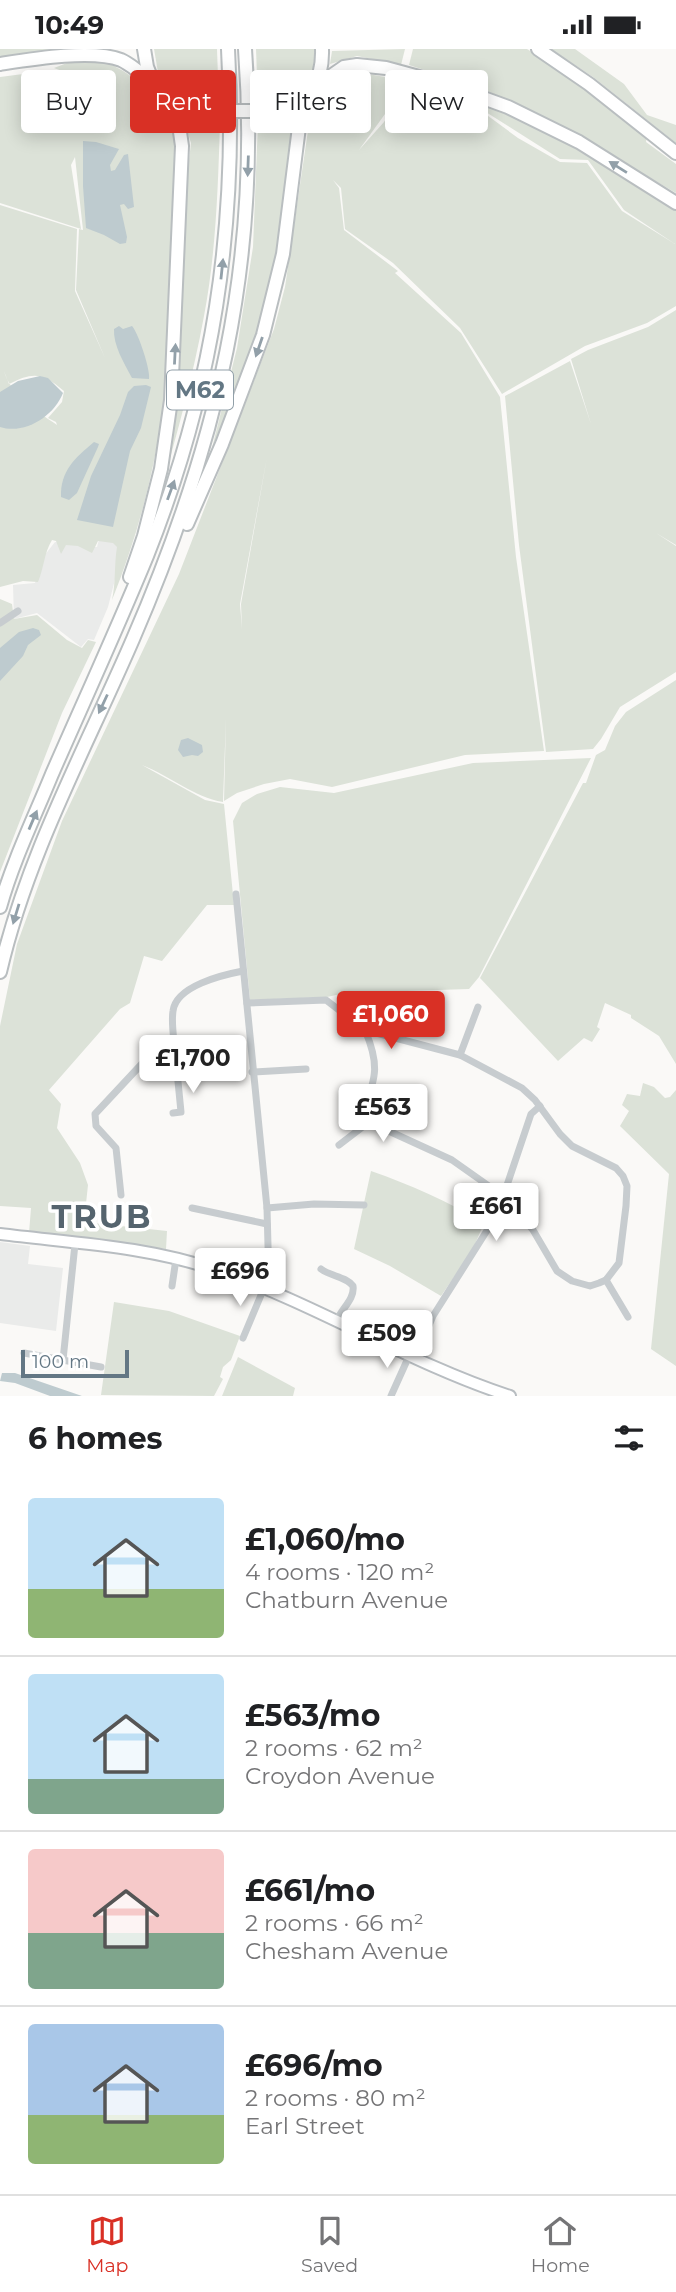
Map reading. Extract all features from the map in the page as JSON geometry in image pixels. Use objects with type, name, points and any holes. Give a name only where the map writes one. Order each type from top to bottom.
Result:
[{"type":"highway","points":[[144,49],[148,70]]},
{"type":"highway","name":"M62","points":[[0,907],[21,847],[147,556],[178,472],[207,363],[227,220],[230,157],[228,49]]},
{"type":"highway","name":"M62","points":[[0,972],[19,904],[37,855],[132,642],[178,529],[199,466],[228,348],[239,283],[250,131],[245,49]]},
{"type":"highway","points":[[321,70],[322,49]]},
{"type":"highway","points":[[538,49],[676,153]]},
{"type":"highway","points":[[0,64],[64,55],[106,55],[129,64],[136,70]]},
{"type":"highway","points":[[340,70],[351,65],[386,68],[445,84],[508,107],[579,142],[676,203]]},
{"type":"highway","name":"M62","points":[[80,712],[144,536],[165,446],[174,357],[182,146],[180,133]]},
{"type":"highway","name":"M62","points":[[132,642],[162,582],[222,444],[263,335],[283,254],[298,133]]},
{"type":"main road","points":[[0,1234],[120,1249],[215,1269],[266,1289],[412,1358],[510,1396]]},
{"type":"street","points":[[0,623],[18,611]]},
{"type":"street","points":[[236,894],[267,1208],[269,1283],[243,1338]]},
{"type":"street","points":[[173,1113],[181,1112],[173,1009],[182,994],[214,977],[243,971]]},
{"type":"street","points":[[247,1003],[326,1000],[365,1030],[460,1055],[522,1088],[572,1146],[617,1168],[627,1186],[619,1263],[606,1280],[590,1286],[564,1277],[557,1271],[533,1230],[517,1210],[502,1198],[453,1160],[369,1122],[364,1109],[374,1085],[376,1055],[365,1030]]},
{"type":"street","points":[[460,1055],[478,1007]]},
{"type":"street","points":[[121,1195],[116,1148],[96,1126],[95,1114],[151,1054],[175,1051]]},
{"type":"street","points":[[252,1072],[306,1069]]},
{"type":"street","points":[[391,1396],[433,1316],[475,1252],[502,1198],[531,1114],[540,1106]]},
{"type":"street","points":[[339,1145],[369,1122]]},
{"type":"street","points":[[267,1208],[314,1204],[363,1205]]},
{"type":"street","points":[[192,1208],[267,1224]]},
{"type":"street","points":[[63,1360],[75,1244]]},
{"type":"street","points":[[172,1286],[176,1259]]},
{"type":"street","points":[[321,1269],[332,1280],[346,1279],[353,1286],[354,1291],[336,1322]]},
{"type":"street","points":[[606,1280],[628,1317]]},
{"type":"street","points":[[24,1353],[102,1367]]},
{"type":"shaded area","points":[[0,49],[62,49],[0,58]]},
{"type":"shaded area","points":[[154,49],[217,49],[218,70],[158,70]]},
{"type":"shaded area","points":[[256,49],[315,49],[313,70],[257,70]]},
{"type":"shaded area","points":[[405,49],[401,65],[357,56],[330,64],[332,51]]},
{"type":"shaded area","points":[[413,49],[527,49],[571,77],[647,136],[646,142],[676,164],[676,193],[543,116],[488,91],[488,70],[424,70],[409,65]]},
{"type":"shaded area","points":[[551,49],[575,49],[624,84],[647,115],[676,125],[676,143],[593,77]]},
{"type":"shaded area","points":[[104,62],[116,67],[130,75],[130,133],[176,133],[170,313],[161,421],[142,512],[112,600],[117,547],[113,543],[98,541],[92,553],[78,546],[66,545],[61,554],[56,541],[52,540],[38,582],[23,581],[0,587],[0,205],[77,229],[75,291],[105,358],[76,290],[79,229],[83,230],[75,157],[71,165],[81,229],[0,203],[0,77],[21,74],[21,133],[116,133],[116,70],[54,68],[67,63]],"holes":[[[32,376],[44,377],[64,391],[62,402],[48,418],[57,425],[33,408],[10,384]]]},
{"type":"shaded area","points":[[371,75],[385,77],[385,114],[359,150],[385,120],[385,133],[488,133],[488,116],[518,138],[560,162],[587,163],[622,211],[675,244],[624,210],[588,160],[560,159],[488,113],[488,107],[562,140],[676,209],[676,306],[647,323],[585,346],[502,394],[460,328],[393,263],[345,229],[341,188],[333,180],[339,188],[344,230],[398,271],[395,273],[461,333],[500,397],[516,557],[544,751],[465,755],[332,787],[290,779],[237,793],[224,801],[226,718],[223,802],[202,796],[142,765],[205,800],[224,804],[234,905],[207,905],[162,961],[144,956],[130,1003],[120,1009],[49,1090],[61,1104],[57,1128],[80,1163],[88,1185],[84,1222],[167,1231],[166,1249],[29,1233],[31,1208],[0,1206],[0,1026],[17,944],[62,821],[179,574],[274,329],[285,287],[308,133],[371,133]],"holes":[[[267,457],[241,604],[242,629],[240,604]]]},
{"type":"shaded area","points":[[188,133],[220,133],[216,220],[200,338],[160,493],[172,440],[179,387],[186,186],[191,143]]},
{"type":"shaded area","points":[[258,133],[296,133],[281,244],[262,324],[207,468],[237,348],[253,247]]},
{"type":"shaded area","points":[[83,141],[119,149],[110,165],[111,171],[115,170],[124,155],[128,154],[134,207],[128,209],[124,204],[120,205],[126,243],[120,244],[86,228]]},
{"type":"shaded area","points":[[676,310],[676,545],[656,533],[676,546],[676,672],[620,707],[593,749],[546,752],[519,545],[505,396],[570,361],[591,424],[571,359],[648,327]]},
{"type":"shaded area","points":[[119,326],[123,329],[132,326],[135,330],[146,360],[149,379],[132,378],[115,341],[114,329]]},
{"type":"shaded area","points":[[40,376],[48,378],[63,393],[53,409],[29,426],[10,429],[0,427],[0,392],[18,381]]},
{"type":"shaded area","points":[[134,386],[151,387],[141,428],[130,451],[113,527],[77,520],[91,476],[128,392]]},
{"type":"shaded area","points":[[94,442],[99,444],[77,493],[69,500],[61,497],[66,472]]},
{"type":"shaded area","points":[[100,536],[125,540],[108,607],[94,640],[88,639],[81,647],[37,613],[14,619],[13,585],[35,583],[44,556],[55,542],[97,547]]},
{"type":"shaded area","points":[[0,599],[12,604],[14,619],[37,615],[67,640],[82,648],[88,640],[96,642],[62,713],[0,872]]},
{"type":"shaded area","points":[[33,628],[39,630],[41,635],[28,645],[23,656],[0,681],[0,648],[19,632]]},
{"type":"shaded area","points":[[676,680],[676,1064],[659,1036],[631,1018],[631,1015],[605,1003],[597,1027],[600,1029],[592,1042],[584,1038],[558,1061],[480,978],[583,783],[586,783],[596,755],[605,750],[615,726],[626,712]]},
{"type":"shaded area","points":[[188,738],[202,745],[203,752],[198,756],[183,757],[178,750],[181,740]]},
{"type":"shaded area","points":[[591,758],[479,977],[469,989],[345,993],[327,997],[250,1000],[233,821],[242,803],[257,794],[280,787],[334,793],[473,763]]},
{"type":"shaded area","points":[[643,1083],[654,1087],[665,1098],[670,1097],[676,1090],[676,1366],[651,1349],[669,1174],[620,1126],[629,1111],[622,1105],[627,1094],[640,1096]]},
{"type":"shaded area","points":[[371,1171],[429,1194],[484,1223],[473,1249],[441,1296],[390,1266],[354,1249]]},
{"type":"shaded area","points":[[0,1242],[30,1246],[28,1264],[63,1268],[56,1331],[0,1323]]},
{"type":"shaded area","points":[[114,1302],[169,1311],[240,1336],[231,1360],[223,1367],[220,1377],[223,1379],[214,1396],[101,1395]]},
{"type":"shaded area","points":[[238,1357],[295,1388],[293,1396],[222,1396]]},
{"type":"shaded area","points":[[2,1373],[15,1373],[82,1396],[50,1396],[15,1383],[0,1381]]},
{"type":"district","name":"TRUB","points":[[102,1217]]}]
